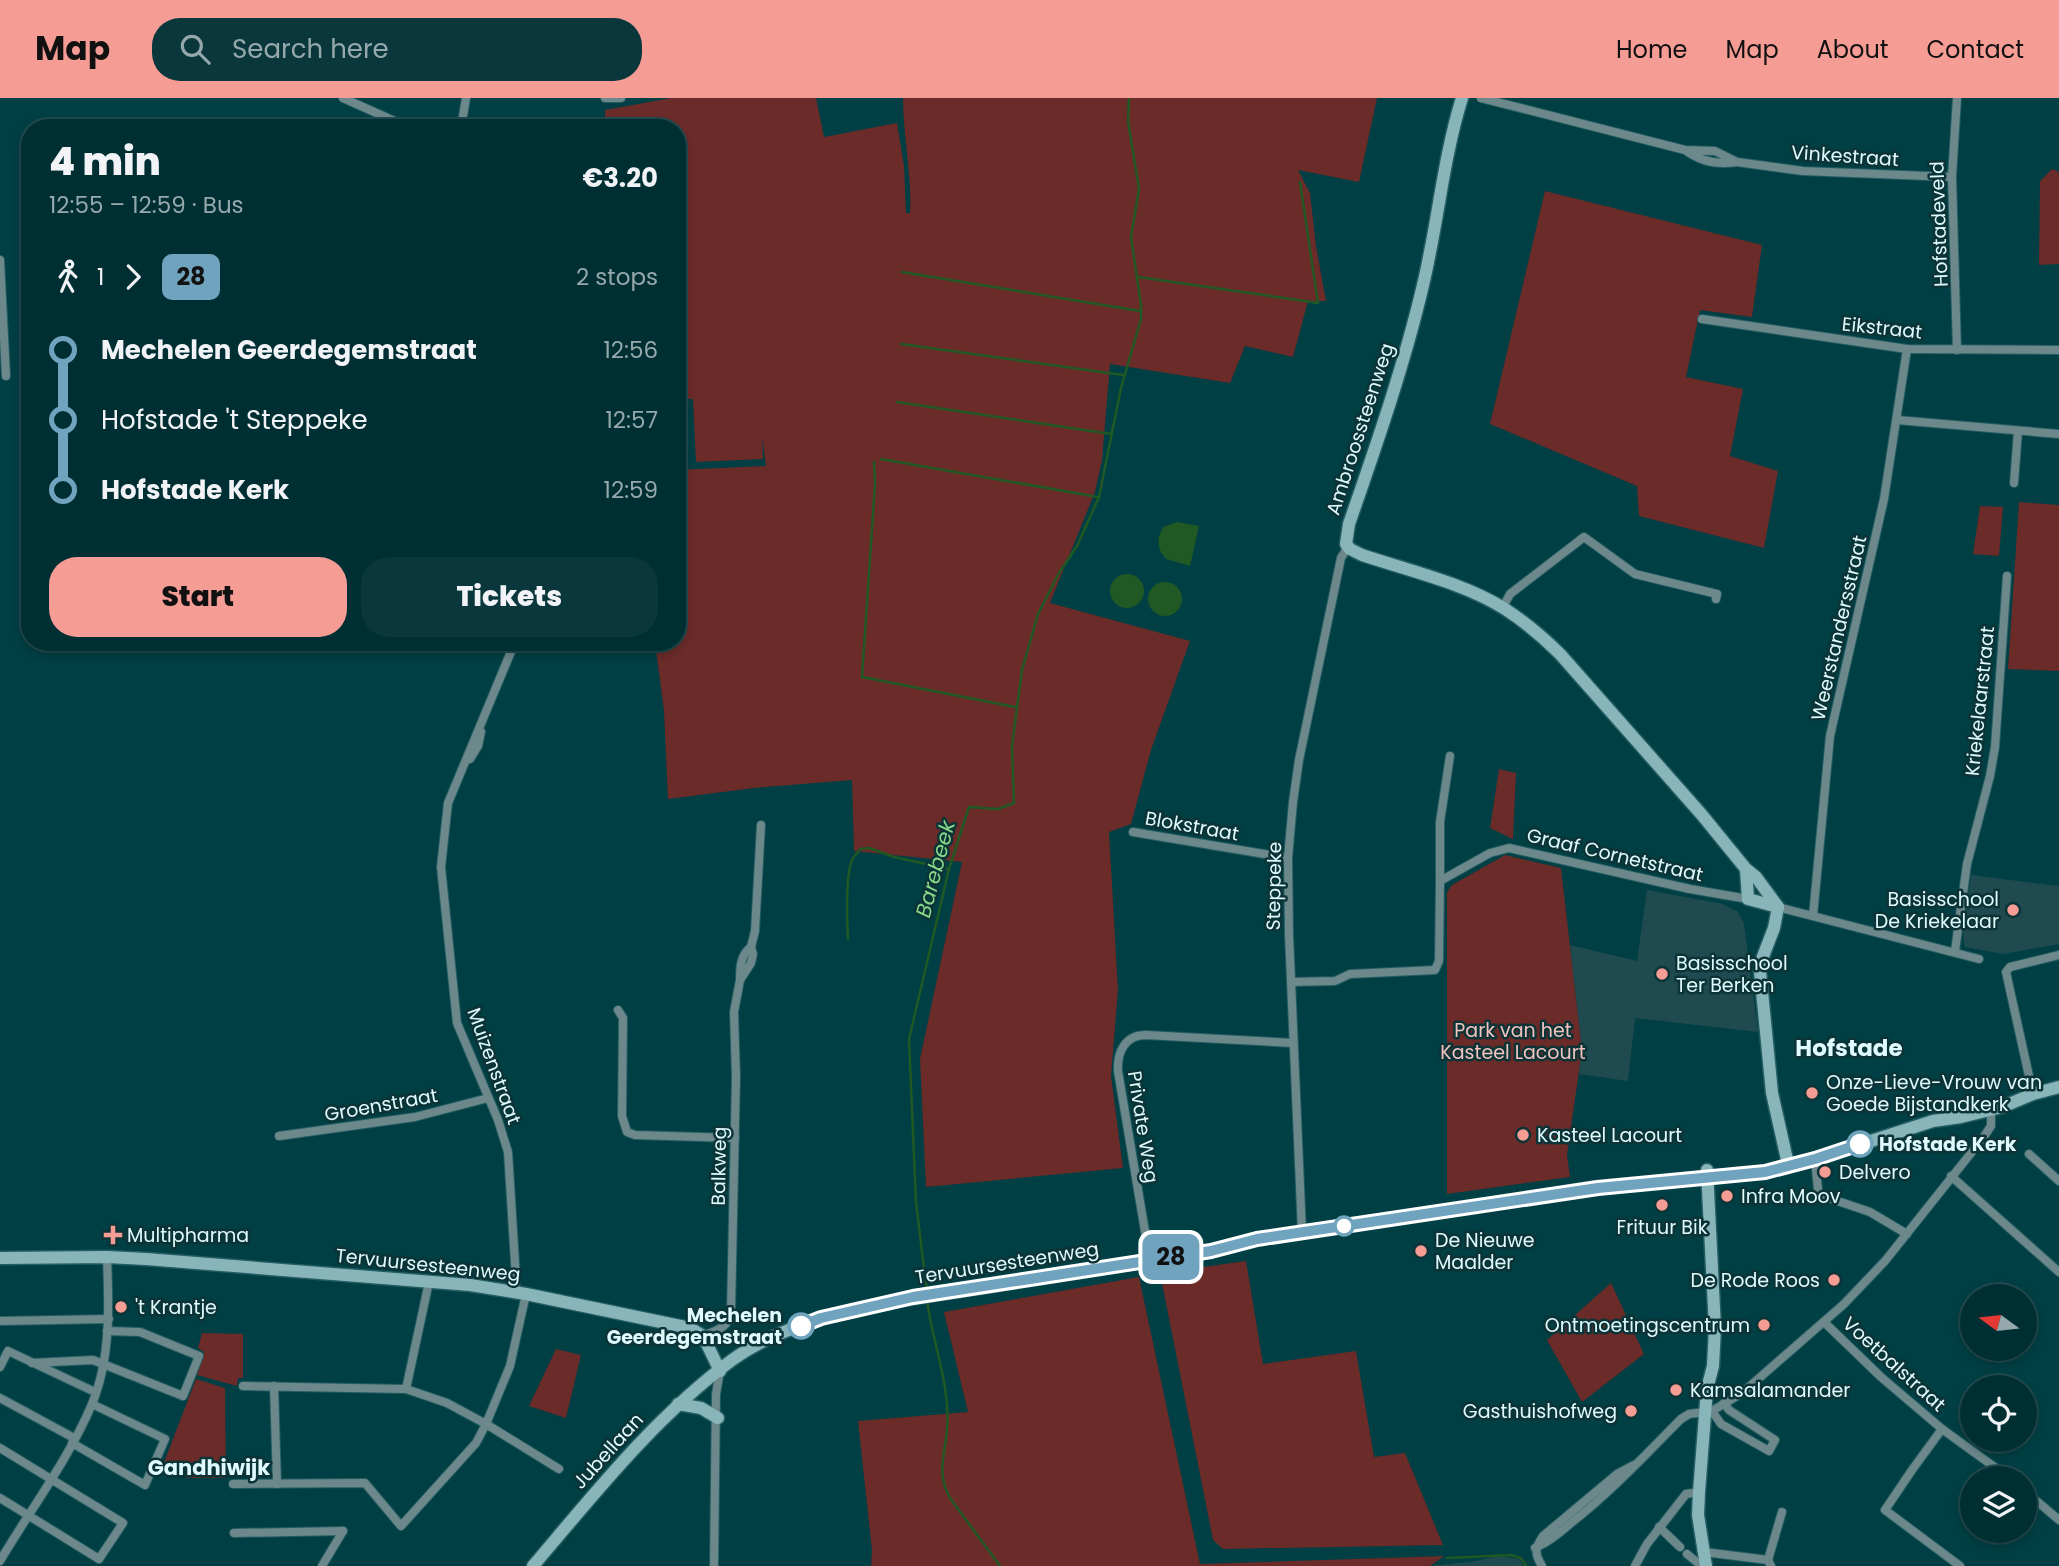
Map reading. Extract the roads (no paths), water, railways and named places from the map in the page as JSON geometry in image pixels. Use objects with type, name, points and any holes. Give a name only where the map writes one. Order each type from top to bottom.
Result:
[{"type":"street","points":[[343,98],[390,119]]},
{"type":"street","points":[[462,119],[466,98]]},
{"type":"street","points":[[605,98],[621,98]]},
{"type":"street","name":"Ambroossteenweg","points":[[1348,547],[1346,536],[1349,524],[1414,322],[1462,98]]},
{"type":"street","name":"Vinkestraat","points":[[1481,98],[1685,150],[1709,162],[1737,162],[1803,171],[1952,177]]},
{"type":"street","name":"Hofstadeveld","points":[[1957,98],[1952,177],[1957,350]]},
{"type":"street","points":[[0,260],[6,376]]},
{"type":"street","name":"Eikstraat","points":[[1702,319],[1907,348],[2059,350]]},
{"type":"street","name":"Weerstandersstraat","points":[[1813,916],[1830,736],[1884,499],[1907,348]]},
{"type":"street","points":[[1897,420],[2059,434]]},
{"type":"street","points":[[2014,483],[2018,431]]},
{"type":"street","points":[[1503,607],[1510,594],[1584,537],[1635,574],[1717,594],[1716,598]]},
{"type":"street","points":[[1348,547],[1362,555],[1476,595],[1503,607],[1530,626],[1560,654],[1702,814],[1778,907]]},
{"type":"street","name":"Steppeke","points":[[1302,1232],[1288,858],[1299,760],[1341,558],[1348,547]]},
{"type":"street","name":"Kriekelaarstraat","points":[[1955,951],[1967,864],[1995,747],[2007,576]]},
{"type":"street","name":"Muizenstraat","points":[[277,1484],[365,1483],[401,1526],[476,1443],[510,1366],[520,1293],[516,1278],[508,1152],[457,1023],[442,886],[442,843],[449,803],[511,651]]},
{"type":"street","points":[[1291,982],[1335,981],[1350,974],[1435,970],[1439,961],[1440,822],[1450,756]]},
{"type":"street","name":"Balkweg","points":[[703,1336],[725,1327],[732,1311],[734,1012],[740,981],[751,963],[753,954],[751,947],[755,931],[761,825]]},
{"type":"street","name":"Blokstraat","points":[[1133,832],[1288,858]]},
{"type":"street","name":"Graaf Cornetstraat","points":[[1440,881],[1490,853],[1509,848],[1690,889],[1748,899]]},
{"type":"street","points":[[1746,869],[1748,899],[1979,959]]},
{"type":"street","points":[[1778,907],[1760,971],[1772,1093],[1788,1164]]},
{"type":"street","points":[[2033,1094],[2006,976],[2010,967],[2059,955]]},
{"type":"street","points":[[618,1010],[623,1018],[622,1116],[627,1132],[635,1135],[735,1138]]},
{"type":"street","name":"Private Weg","points":[[1150,1261],[1118,1071],[1123,1045],[1133,1037],[1146,1035],[1293,1044]]},
{"type":"street","name":"Tervuursesteenweg","points":[[720,1371],[764,1342],[821,1318],[913,1297],[1211,1251],[1238,1242],[1598,1188],[1707,1174],[1765,1172],[1933,1121],[1991,1110],[2059,1087]]},
{"type":"street","name":"Groenstraat","points":[[279,1136],[415,1117],[488,1098]]},
{"type":"street","points":[[1542,1566],[1535,1548],[1608,1487],[1629,1474],[1635,1464],[1681,1419],[1689,1414],[1708,1412],[1742,1392],[1824,1322],[1877,1270],[1991,1126],[1991,1110]]},
{"type":"street","points":[[2029,1154],[2059,1181]]},
{"type":"street","points":[[1815,1159],[1820,1195],[1870,1212],[1907,1234]]},
{"type":"street","points":[[1705,1560],[1698,1515],[1708,1412],[1707,1389],[1713,1366],[1715,1328],[1707,1174]]},
{"type":"street","points":[[1951,1176],[2059,1272]]},
{"type":"street","points":[[0,1561],[3,1549],[28,1515],[92,1404],[103,1363],[109,1319],[107,1257]]},
{"type":"street","name":"Tervuursesteenweg","points":[[0,1258],[107,1257],[429,1282],[520,1293],[690,1328],[703,1336]]},
{"type":"street","points":[[406,1389],[429,1282]]},
{"type":"street","points":[[0,1321],[109,1319]]},
{"type":"street","name":"Voetbalstraat","points":[[1824,1322],[1881,1377],[1942,1429],[1993,1466]]},
{"type":"street","points":[[32,1363],[93,1360],[183,1396],[199,1356],[141,1332],[107,1331]]},
{"type":"street","points":[[703,1336],[720,1371],[716,1394],[718,1418],[714,1566]]},
{"type":"street","points":[[0,1367],[8,1351],[95,1392]]},
{"type":"street","name":"Jubellaan","points":[[533,1566],[642,1440],[678,1404],[720,1371]]},
{"type":"street","points":[[243,1386],[406,1389],[447,1403],[559,1469]]},
{"type":"street","points":[[233,1484],[277,1484],[274,1386]]},
{"type":"street","points":[[0,1398],[145,1485],[165,1439],[92,1404]]},
{"type":"street","points":[[1708,1412],[1721,1424],[1769,1451],[1775,1440],[1730,1410],[1724,1403]]},
{"type":"street","points":[[678,1404],[701,1408],[718,1418]]},
{"type":"street","points":[[1942,1429],[1885,1510],[1960,1566]]},
{"type":"street","points":[[0,1448],[123,1523],[101,1562],[0,1498]]},
{"type":"street","points":[[1635,1566],[1659,1527],[1686,1494],[1699,1492]]},
{"type":"street","points":[[2037,1501],[2059,1520]]},
{"type":"street","points":[[1659,1527],[1698,1563],[1705,1560],[1769,1563],[1782,1512]]},
{"type":"street","points":[[234,1532],[344,1531],[322,1566]]},
{"type":"waterway","name":"Barebeek","points":[[927,1293],[916,1202],[909,1039],[949,869],[969,807],[998,809],[1014,803],[1012,746],[1022,670],[1038,614],[1059,573],[1077,546],[1099,497],[1121,388],[1141,319],[1131,237],[1139,189],[1128,121],[1129,98]]},
{"type":"waterway","points":[[1138,277],[1318,303],[1300,182]]},
{"type":"waterway","points":[[902,272],[1140,311]]},
{"type":"waterway","points":[[901,344],[1123,375]]},
{"type":"waterway","points":[[897,402],[1111,434]]},
{"type":"waterway","points":[[881,459],[1098,497]]},
{"type":"waterway","points":[[874,462],[875,484],[862,677],[1015,707]]},
{"type":"waterway","points":[[848,939],[847,898],[850,865],[860,849],[869,848],[894,857],[949,869]]},
{"type":"waterway","name":"Barebeek","points":[[927,1300],[946,1397],[947,1429],[942,1464],[943,1480],[950,1498],[1000,1566]]},
{"type":"waterway","points":[[1447,1558],[1511,1555],[1521,1558],[1526,1566]]},
{"type":"place","name":"Basisschool De Kriekelaar","points":[[2013,910]]},
{"type":"place","name":"Basisschool Ter Berken","points":[[1662,974]]},
{"type":"place","name":"Onze-Lieve-Vrouw van Goede Bijstandkerk","points":[[1812,1093]]},
{"type":"place","name":"Kasteel Lacourt","points":[[1523,1135]]},
{"type":"place","name":"Hofstade Kerk","points":[[1860,1144]]},
{"type":"place","name":"Delvero","points":[[1825,1172]]},
{"type":"place","name":"Infra Moov","points":[[1727,1196]]},
{"type":"place","name":"Frituur Bik","points":[[1662,1205]]},
{"type":"place","name":"Multipharma","points":[[113,1235]]},
{"type":"place","name":"De Nieuwe Maalder","points":[[1421,1251]]},
{"type":"place","name":"De Rode Roos","points":[[1834,1280]]},
{"type":"place","name":"'t Krantje","points":[[121,1307]]},
{"type":"place","name":"Ontmoetingscentrum","points":[[1764,1325]]},
{"type":"place","name":"Mechelen Geerdegemstraat","points":[[801,1326]]},
{"type":"place","name":"Kamsalamander","points":[[1676,1390]]},
{"type":"place","name":"Gasthuishofweg","points":[[1631,1411]]},
{"type":"district","name":"Hofstade","points":[[1849,1048]]},
{"type":"district","name":"Gandhiwijk","points":[[209,1467]]},
{"type":"park label","name":"Park van het Kasteel Lacourt","points":[[1513,1041]]}]
